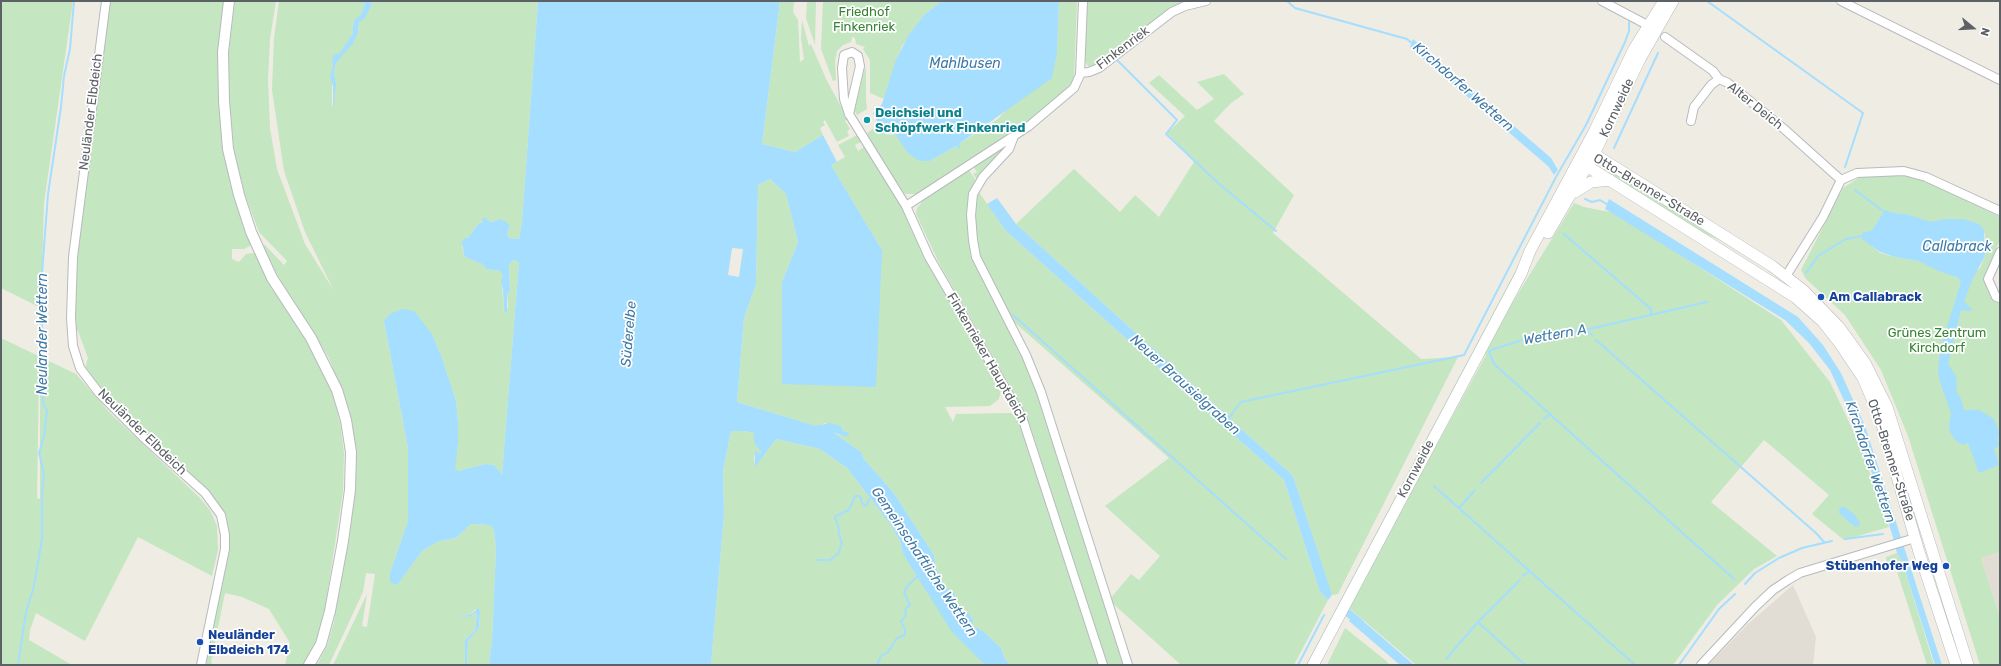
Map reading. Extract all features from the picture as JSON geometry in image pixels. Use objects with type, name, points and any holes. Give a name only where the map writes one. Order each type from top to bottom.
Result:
[{"type":"main road","name":"Kornweide","points":[[1521,274],[1536,254],[1594,154],[1634,70],[1664,1]]},
{"type":"main road","name":"Kornweide","points":[[1313,665],[1521,274],[1530,251],[1582,155],[1634,49],[1672,1]]},
{"type":"main road","name":"Otto-Brenner-Straße","points":[[1956,665],[1911,539],[1898,477],[1880,418],[1863,378],[1842,346],[1823,322],[1795,297],[1780,286],[1587,166],[1582,155],[1594,154],[1786,276],[1811,296],[1833,319],[1870,373],[1893,422],[1968,665]]},
{"type":"main road","points":[[1568,198],[1578,189],[1591,182],[1610,180]]},
{"type":"main road","points":[[1780,286],[1786,276]]},
{"type":"main road","points":[[1911,539],[1927,533]]},
{"type":"street","name":"Neuländer Elbdeich","points":[[106,1],[74,250],[71,318],[72,346],[80,368],[99,393],[144,438],[205,493],[221,515],[226,535],[225,549],[201,665]]},
{"type":"street","points":[[229,1],[223,52],[224,101],[228,150],[239,195],[261,257],[272,278],[322,357],[337,390],[346,420],[350,452],[350,490],[331,603],[321,644],[309,665]]},
{"type":"street","points":[[1080,73],[1083,1]]},
{"type":"street","name":"Finkenriek","points":[[906,206],[1029,126],[1074,88],[1080,73],[1089,72],[1100,68],[1172,12],[1185,6],[1206,1]]},
{"type":"street","points":[[1602,1],[1652,27]]},
{"type":"street","points":[[1841,1],[2000,80]]},
{"type":"street","name":"Alter Deich","points":[[1665,37],[1713,71],[1719,79],[1728,83],[1784,128],[1841,180]]},
{"type":"street","name":"Finkenrieker Hauptdeich","points":[[849,114],[860,66],[858,56],[852,52],[844,55],[842,68],[844,99],[849,114],[906,206],[930,257],[1022,417],[1104,665]]},
{"type":"street","points":[[1691,121],[1694,108],[1711,85],[1719,79]]},
{"type":"street","name":"Finkenrieker Hauptdeich","points":[[1014,136],[1009,149],[983,177],[973,194],[971,215],[976,257],[1026,355],[1041,392],[1128,665]]},
{"type":"street","points":[[1786,276],[1823,217],[1841,180],[1856,173],[1904,171],[1926,177],[2000,211]]},
{"type":"street","points":[[2000,252],[1988,278],[1996,296],[2000,298]]},
{"type":"street","points":[[1701,665],[1755,607],[1788,580],[1800,573],[1911,539]]},
{"type":"shaded area","points":[[2000,552],[2000,618],[1981,558]]},
{"type":"shaded area","points":[[1793,585],[1816,637],[1813,665],[1708,665],[1748,624]]},
{"type":"green space","points":[[1,1],[73,1],[44,203],[41,308],[1,288]]},
{"type":"green space","points":[[108,1],[226,1],[219,91],[251,242],[250,246],[244,249],[232,249],[232,259],[239,262],[246,254],[254,253],[257,256],[310,345],[332,392],[340,422],[344,453],[343,491],[325,609],[317,642],[304,665],[285,665],[290,643],[269,609],[242,597],[225,593],[211,662],[213,665],[207,665],[207,657],[228,539],[228,527],[221,509],[209,491],[142,430],[99,388],[85,368],[88,358],[78,331],[74,329],[76,264]]},
{"type":"green space","points":[[235,1],[276,1],[270,39],[268,79],[270,128],[277,169],[305,244],[334,291],[305,232],[284,171],[272,90],[274,38],[279,1],[358,1],[365,4],[361,16],[355,19],[353,33],[332,70],[332,108],[335,93],[334,73],[336,63],[358,33],[359,22],[372,4],[371,1],[538,1],[522,222],[519,239],[509,238],[507,234],[510,226],[501,219],[492,222],[487,220],[478,224],[462,247],[464,255],[467,258],[482,264],[486,269],[500,271],[504,275],[502,286],[504,311],[508,307],[507,295],[510,291],[509,265],[513,260],[519,262],[502,474],[494,465],[485,464],[458,471],[454,469],[458,444],[456,401],[442,358],[432,334],[384,321],[408,448],[408,521],[390,573],[397,584],[422,551],[439,541],[456,538],[471,524],[490,525],[494,530],[496,549],[492,640],[489,665],[467,665],[468,641],[479,628],[480,612],[475,609],[470,615],[460,616],[471,617],[475,612],[477,613],[475,630],[465,640],[465,665],[333,665],[367,594],[362,626],[367,627],[375,574],[366,573],[363,592],[329,665],[317,665],[327,646],[334,622],[352,503],[343,395],[329,358],[279,278],[263,246],[265,245],[284,265],[287,261],[259,232],[245,195],[234,150],[229,99],[229,51]]},
{"type":"green space","points":[[780,1],[816,1],[815,45],[806,18],[807,2],[794,2],[793,12],[798,20],[800,62],[804,59],[801,38],[802,20],[809,46],[811,44],[827,81],[848,119],[845,121],[850,129],[847,131],[849,136],[837,142],[825,120],[823,122],[825,125],[820,128],[823,135],[795,152],[762,144]]},
{"type":"green space","name":"Friedhof Finkenriek","points":[[823,1],[942,1],[924,15],[902,46],[884,99],[870,93],[870,60],[863,49],[865,47],[856,44],[855,38],[852,37],[851,42],[843,45],[837,51],[835,61],[836,80],[833,81],[821,49]]},
{"type":"green space","points":[[1059,1],[1077,1],[1074,80],[1069,87],[1033,119],[918,194],[905,194],[884,164],[867,133],[880,124],[879,122],[884,121],[887,126],[883,132],[884,134],[896,135],[930,161],[956,146],[958,149],[959,144],[998,119],[1057,52]]},
{"type":"green space","points":[[1086,1],[1193,1],[1092,68],[1088,66],[1084,60]]},
{"type":"green space","points":[[865,68],[867,109],[857,115],[854,110]]},
{"type":"green space","points":[[1224,74],[1244,94],[1231,103],[1214,121],[1294,195],[1273,233],[1421,359],[1458,357],[1338,594],[1332,595],[1327,584],[1293,476],[1016,224],[1074,169],[1120,212],[1135,195],[1159,217],[1194,162],[1167,133],[1185,116],[1149,83],[1159,75],[1197,110],[1214,99],[1197,82]]},
{"type":"green space","points":[[857,135],[861,142],[855,145],[858,151],[864,147],[892,188],[1001,389],[999,399],[990,406],[945,407],[953,422],[956,414],[1010,413],[1018,416],[1100,665],[1010,665],[1004,657],[1001,648],[983,631],[973,626],[973,619],[968,613],[963,615],[958,607],[954,592],[946,589],[936,568],[934,555],[893,492],[863,458],[862,453],[833,432],[840,435],[847,432],[824,423],[821,426],[816,426],[737,402],[744,318],[756,284],[758,185],[770,179],[786,194],[798,242],[782,282],[882,250],[831,165],[845,157],[838,145]]},
{"type":"green space","points":[[1004,147],[978,181],[973,174],[977,172],[973,166]]},
{"type":"green space","points":[[1604,164],[1760,265],[1719,240],[1699,231],[1601,170]]},
{"type":"green space","points":[[968,169],[977,182],[969,233],[1025,361],[1046,416],[1057,457],[1125,665],[1107,665],[1030,426],[1013,395],[1011,388],[940,265],[916,214],[917,208],[922,202],[921,200]]},
{"type":"green space","points":[[1569,172],[1308,665],[1306,665],[1551,204]]},
{"type":"green space","name":"Grünes Zentrum Kirchdorf","points":[[1902,174],[1924,179],[2000,217],[2000,240],[1983,279],[1994,301],[2000,303],[2000,552],[1981,558],[2000,618],[2000,665],[1980,665],[1908,436],[1881,370],[1845,315],[1806,279],[1801,270],[1843,188],[1860,177]],"holes":[[[1889,213],[1906,214],[1931,223],[1985,233],[1985,256],[1980,268],[1961,282],[1957,277],[1918,261],[1880,253],[1865,240],[1867,232],[1872,230],[1882,215]]]},
{"type":"green space","points":[[976,188],[1006,231],[1284,480],[1320,592],[1328,600],[1294,665],[1181,665],[1109,600],[1131,574],[1139,580],[1160,556],[1105,506],[1169,458],[1005,314],[973,240]]},
{"type":"green space","points":[[1574,203],[1584,207],[1615,213],[1781,320],[1830,382],[1860,445],[1889,527],[1844,540],[1812,514],[1829,495],[1764,440],[1711,502],[1777,556],[1754,569],[1717,605],[1673,665],[1416,665],[1348,607],[1486,355],[1484,353],[1506,313]]},
{"type":"green space","points":[[1,338],[76,374],[110,413],[199,497],[210,510],[217,526],[218,550],[212,576],[138,537],[85,641],[36,613],[30,630],[29,640],[72,665],[1,665]],"holes":[[[39,373],[40,499],[37,498]]]},
{"type":"green space","points":[[737,430],[754,433],[754,440],[761,452],[761,454],[756,452],[754,457],[755,466],[776,439],[820,449],[847,468],[891,525],[900,541],[903,554],[918,577],[974,653],[985,665],[711,665],[724,515],[723,471],[731,431]]},
{"type":"green space","points":[[1897,553],[1902,561],[1934,665],[1927,665],[1894,562],[1887,564],[1886,557]]},
{"type":"green space","points":[[1345,628],[1385,660],[1390,665],[1327,665]]},
{"type":"water","points":[[358,1],[371,1],[372,4],[365,18],[359,22],[358,33],[353,43],[336,63],[334,73],[336,83],[333,112],[333,87],[330,76],[333,67],[332,59],[334,55],[340,53],[353,33],[355,19],[361,15],[365,4]]},
{"type":"water","points":[[538,1],[780,1],[762,144],[795,152],[823,135],[837,162],[831,165],[882,250],[876,387],[782,384],[782,282],[798,242],[786,194],[770,179],[758,185],[756,284],[744,318],[737,402],[816,426],[830,423],[841,426],[842,430],[849,433],[848,436],[844,436],[833,432],[862,453],[863,458],[893,492],[934,555],[936,568],[946,589],[954,592],[958,607],[963,615],[968,613],[973,619],[973,626],[983,631],[1001,648],[1004,657],[1010,665],[985,665],[952,632],[903,554],[900,541],[891,525],[847,468],[820,449],[776,439],[755,467],[755,451],[761,454],[761,452],[754,442],[754,433],[744,431],[731,431],[723,471],[724,515],[711,665],[489,665],[492,640],[496,549],[494,530],[490,525],[471,524],[456,538],[439,541],[422,551],[397,585],[390,582],[390,573],[408,521],[408,448],[384,321],[390,314],[402,309],[414,311],[432,334],[442,358],[456,401],[458,444],[455,469],[458,471],[485,464],[494,465],[502,474],[519,262],[513,260],[509,265],[510,291],[507,295],[507,313],[504,311],[501,281],[503,275],[500,271],[486,269],[482,264],[467,258],[464,255],[462,242],[464,238],[468,238],[478,224],[483,222],[482,219],[485,217],[487,220],[492,222],[501,219],[506,222],[510,226],[507,234],[509,238],[519,239],[522,222]]},
{"type":"water","name":"Mahlbusen","points":[[942,1],[1059,1],[1057,52],[1052,78],[959,144],[960,148],[958,149],[956,146],[930,161],[922,161],[916,159],[907,152],[896,135],[888,133],[884,134],[883,132],[887,126],[883,121],[878,123],[873,113],[882,104],[896,60],[908,36],[924,15]]},
{"type":"water","points":[[1413,39],[1551,158],[1558,170],[1554,175],[1549,167],[1410,47]]},
{"type":"water","points":[[997,198],[1016,224],[1293,476],[1332,595],[1328,600],[1320,592],[1284,480],[1006,231],[987,204]]},
{"type":"water","points":[[1609,199],[1798,317],[1823,345],[1841,373],[1865,426],[1942,665],[1935,665],[1858,431],[1830,370],[1809,343],[1785,320],[1605,209]]},
{"type":"water","name":"Callabrack","points":[[1885,210],[1893,213],[1906,214],[1931,222],[1945,219],[1963,219],[1979,224],[1984,230],[1985,256],[1972,280],[1964,302],[1972,309],[1971,311],[1961,310],[1948,364],[1956,376],[1956,391],[1961,399],[1964,410],[1979,410],[1994,419],[2000,434],[2000,437],[1997,438],[2000,446],[1994,448],[1999,465],[1979,473],[1968,443],[1963,445],[1957,442],[1950,432],[1949,425],[1951,413],[1938,373],[1945,330],[1961,282],[1957,277],[1941,272],[1918,261],[1895,257],[1880,252],[1862,239],[1862,233],[1872,230]]},
{"type":"water","points":[[1840,507],[1844,507],[1853,513],[1860,523],[1859,526],[1855,527],[1839,513]]},
{"type":"water","points":[[478,608],[480,612],[479,628],[468,641],[467,665],[465,665],[465,640],[475,630],[477,613],[475,612],[471,617],[457,616],[470,615]]},
{"type":"water","points":[[1355,614],[1414,665],[1400,665],[1349,621]]},
{"type":"pier","points":[[732,248],[743,249],[739,277],[728,275]]},
{"type":"waterway","name":"Neulander Wettern","points":[[18,665],[26,612],[34,586],[42,539],[42,493],[44,474],[39,453],[44,436],[47,411],[43,403],[40,345],[42,327],[40,300],[48,194],[64,76],[70,49],[74,1]]},
{"type":"waterway","name":"Kirchdorfer Wettern","points":[[1287,1],[1295,8],[1407,39],[1413,44]]},
{"type":"waterway","points":[[1707,1],[1863,113],[1845,167]]},
{"type":"waterway","points":[[1228,419],[1241,402],[1464,355],[1556,177],[1586,125],[1625,42],[1629,31],[1629,22]]},
{"type":"waterway","points":[[1614,148],[1658,53]]},
{"type":"waterway","points":[[1118,61],[1177,120],[1166,134],[1218,183],[1276,231]]},
{"type":"waterway","points":[[1855,190],[1883,211]]},
{"type":"waterway","name":"Kirchdorfer Wettern","points":[[1585,199],[1592,202],[1600,200],[1608,205]]},
{"type":"waterway","points":[[1564,234],[1651,309],[1651,315]]},
{"type":"waterway","points":[[1806,273],[1818,256],[1846,239],[1862,236]]},
{"type":"waterway","name":"Wettern A","points":[[1707,302],[1585,330],[1525,339],[1491,350],[1489,352],[1494,364],[1734,579]]},
{"type":"waterway","points":[[1013,315],[1286,559]]},
{"type":"waterway","name":"Wettern A","points":[[1585,330],[1592,335]]},
{"type":"waterway","points":[[1596,340],[1816,533],[1824,542]]},
{"type":"waterway","name":"Wettern A","points":[[1544,419],[1549,415]]},
{"type":"waterway","points":[[1481,483],[1540,423]]},
{"type":"waterway","points":[[1434,486],[1635,665]]},
{"type":"waterway","points":[[1459,508],[1475,490]]},
{"type":"waterway","name":"Gemeinschaftliche Wettern","points":[[816,560],[830,560],[838,554],[842,544],[838,524],[835,519],[836,516],[849,510],[855,496],[860,496],[862,503],[866,506],[871,496]]},
{"type":"waterway","points":[[1845,539],[1883,534]]},
{"type":"waterway","points":[[1745,584],[1755,573],[1779,558],[1802,548],[1832,541]]},
{"type":"waterway","points":[[1523,576],[1529,571]]},
{"type":"waterway","name":"Gemeinschaftliche Wettern","points":[[877,665],[881,656],[888,652],[897,638],[905,634],[905,629],[901,622],[906,615],[905,609],[910,605],[904,592],[908,585],[918,576]]},
{"type":"waterway","points":[[1446,659],[1478,622],[1520,580]]},
{"type":"waterway","points":[[1679,665],[1719,609],[1735,594]]},
{"type":"waterway","name":"Neuer Brausielgraben","points":[[1347,612],[1360,623]]},
{"type":"waterway","points":[[1298,665],[1324,615]]},
{"type":"waterway","points":[[1478,622],[1525,665]]},
{"type":"place","name":"Deichsiel und Schöpfwerk Finkenried","points":[[867,120]]},
{"type":"place","name":"Am Callabrack","points":[[1821,297]]},
{"type":"place","name":"Stübenhofer Weg","points":[[1946,566]]},
{"type":"place","name":"Neuländer Elbdeich 174","points":[[200,642]]},
{"type":"water label","name":"Süderelbe","points":[[629,334]]}]
